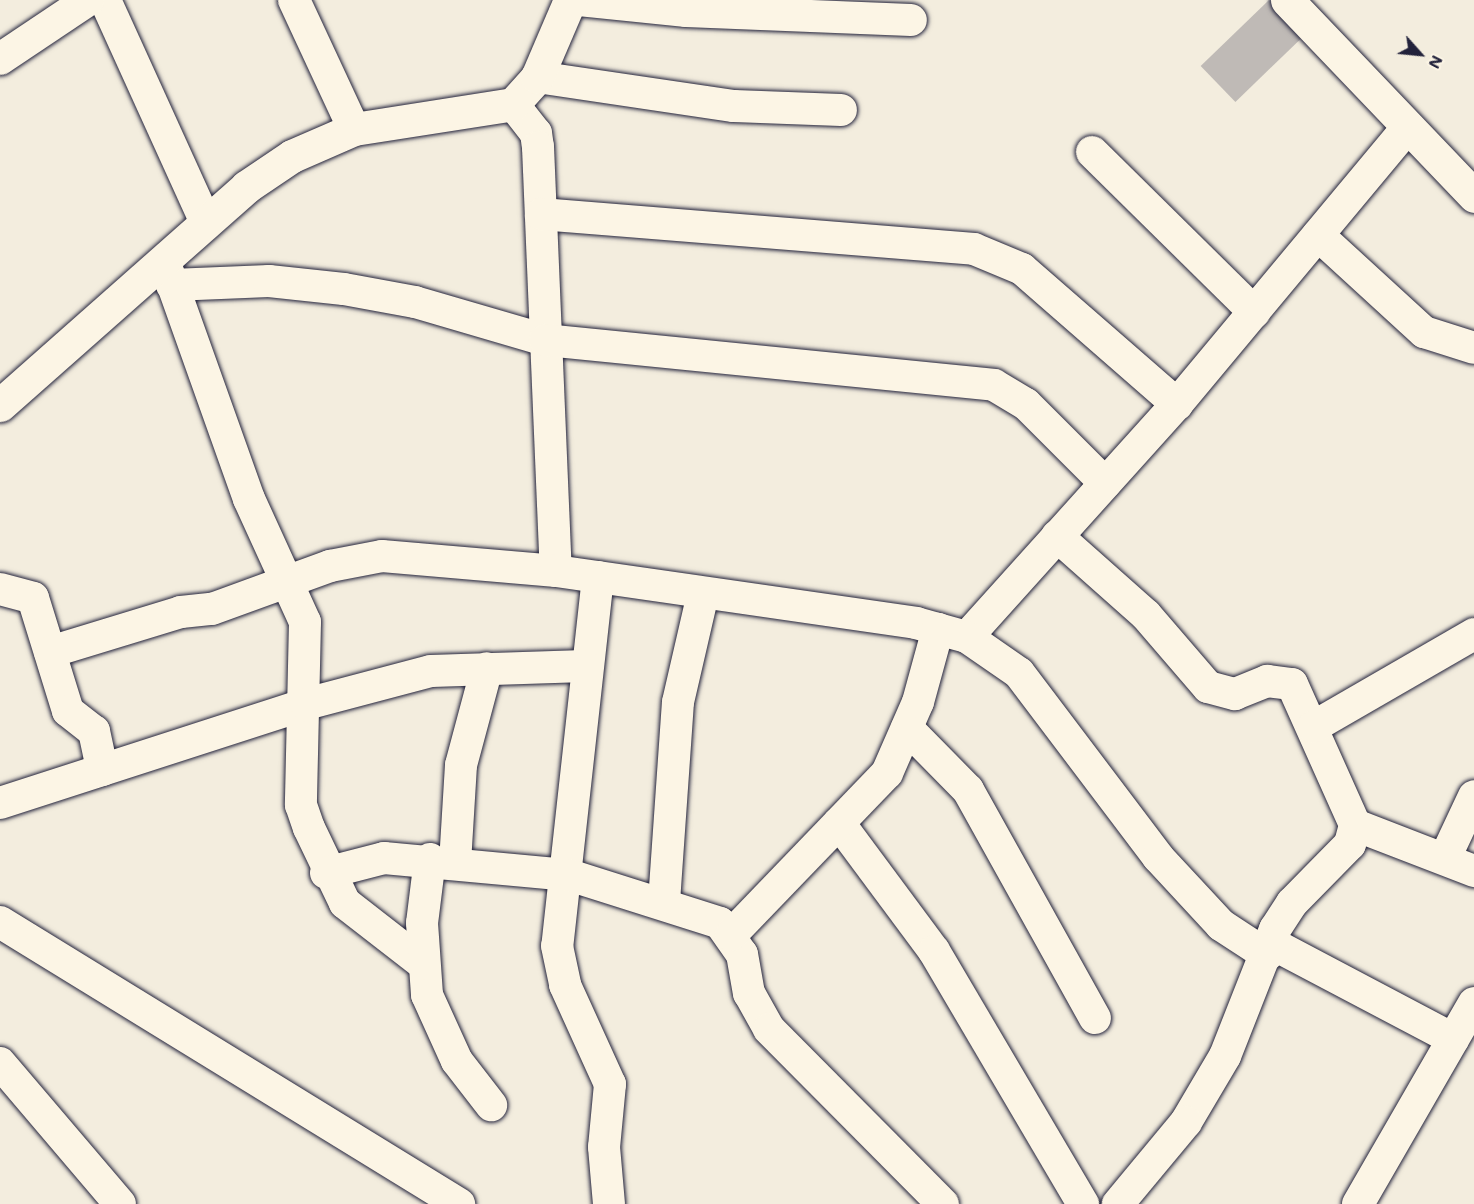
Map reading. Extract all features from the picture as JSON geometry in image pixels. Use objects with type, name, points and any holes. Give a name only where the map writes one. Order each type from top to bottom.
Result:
[{"type":"street","points":[[0,59],[88,0]]},
{"type":"street","points":[[105,0],[206,222]]},
{"type":"street","points":[[294,0],[354,129]]},
{"type":"street","points":[[0,405],[168,272],[206,222],[292,156],[354,129],[513,104],[537,77],[570,0]]},
{"type":"street","points":[[579,0],[686,11],[911,20]]},
{"type":"street","points":[[1287,0],[1474,196]]},
{"type":"street","points":[[537,77],[734,106],[841,110]]},
{"type":"street","points":[[513,104],[536,133],[556,571]]},
{"type":"street","points":[[730,935],[887,773],[952,633],[1057,536],[1106,483],[1177,404],[1408,127]]},
{"type":"street","points":[[1092,152],[1254,312]]},
{"type":"street","points":[[541,214],[974,249],[1022,269],[1177,404]]},
{"type":"street","points":[[1318,235],[1424,332],[1474,348]]},
{"type":"street","points":[[168,272],[344,290],[415,302],[545,340],[994,385],[1026,404],[1106,483]]},
{"type":"street","points":[[168,272],[249,500],[287,578],[305,622],[306,704],[302,805],[326,873],[345,903],[422,963]]},
{"type":"street","points":[[1057,536],[1146,615],[1208,687],[1234,694],[1282,679],[1292,684],[1355,825],[1350,844],[1292,903],[1269,949],[1226,1056],[1186,1122],[1118,1204]]},
{"type":"street","points":[[50,652],[181,612],[212,609],[287,578],[382,556],[556,571],[952,633],[1019,673],[1158,857],[1221,924],[1454,1039]]},
{"type":"street","points":[[598,577],[585,666],[569,875],[557,961],[610,1084],[604,1147],[609,1204]]},
{"type":"street","points":[[0,589],[33,597],[68,711],[94,731],[102,770]]},
{"type":"street","points":[[664,902],[678,702],[703,594]]},
{"type":"street","points":[[1313,727],[1474,634]]},
{"type":"street","points":[[0,803],[306,704],[431,671],[585,666]]},
{"type":"street","points":[[487,668],[461,765],[422,963],[441,1030],[457,1061],[491,1105]]},
{"type":"street","points":[[907,728],[968,790],[1095,1018]]},
{"type":"street","points":[[1445,858],[1474,796]]},
{"type":"street","points":[[839,823],[934,951],[1083,1204]]},
{"type":"street","points":[[1355,825],[1474,871]]},
{"type":"street","points":[[326,873],[384,858],[442,861],[569,875],[704,915],[730,935],[742,954],[749,993],[769,1029],[943,1204]]},
{"type":"street","points":[[0,922],[459,1204]]},
{"type":"street","points":[[1358,1204],[1474,1004]]},
{"type":"street","points":[[0,1063],[120,1204]]},
{"type":"building","points":[[1269,0],[1304,36],[1235,102],[1201,66]]}]
